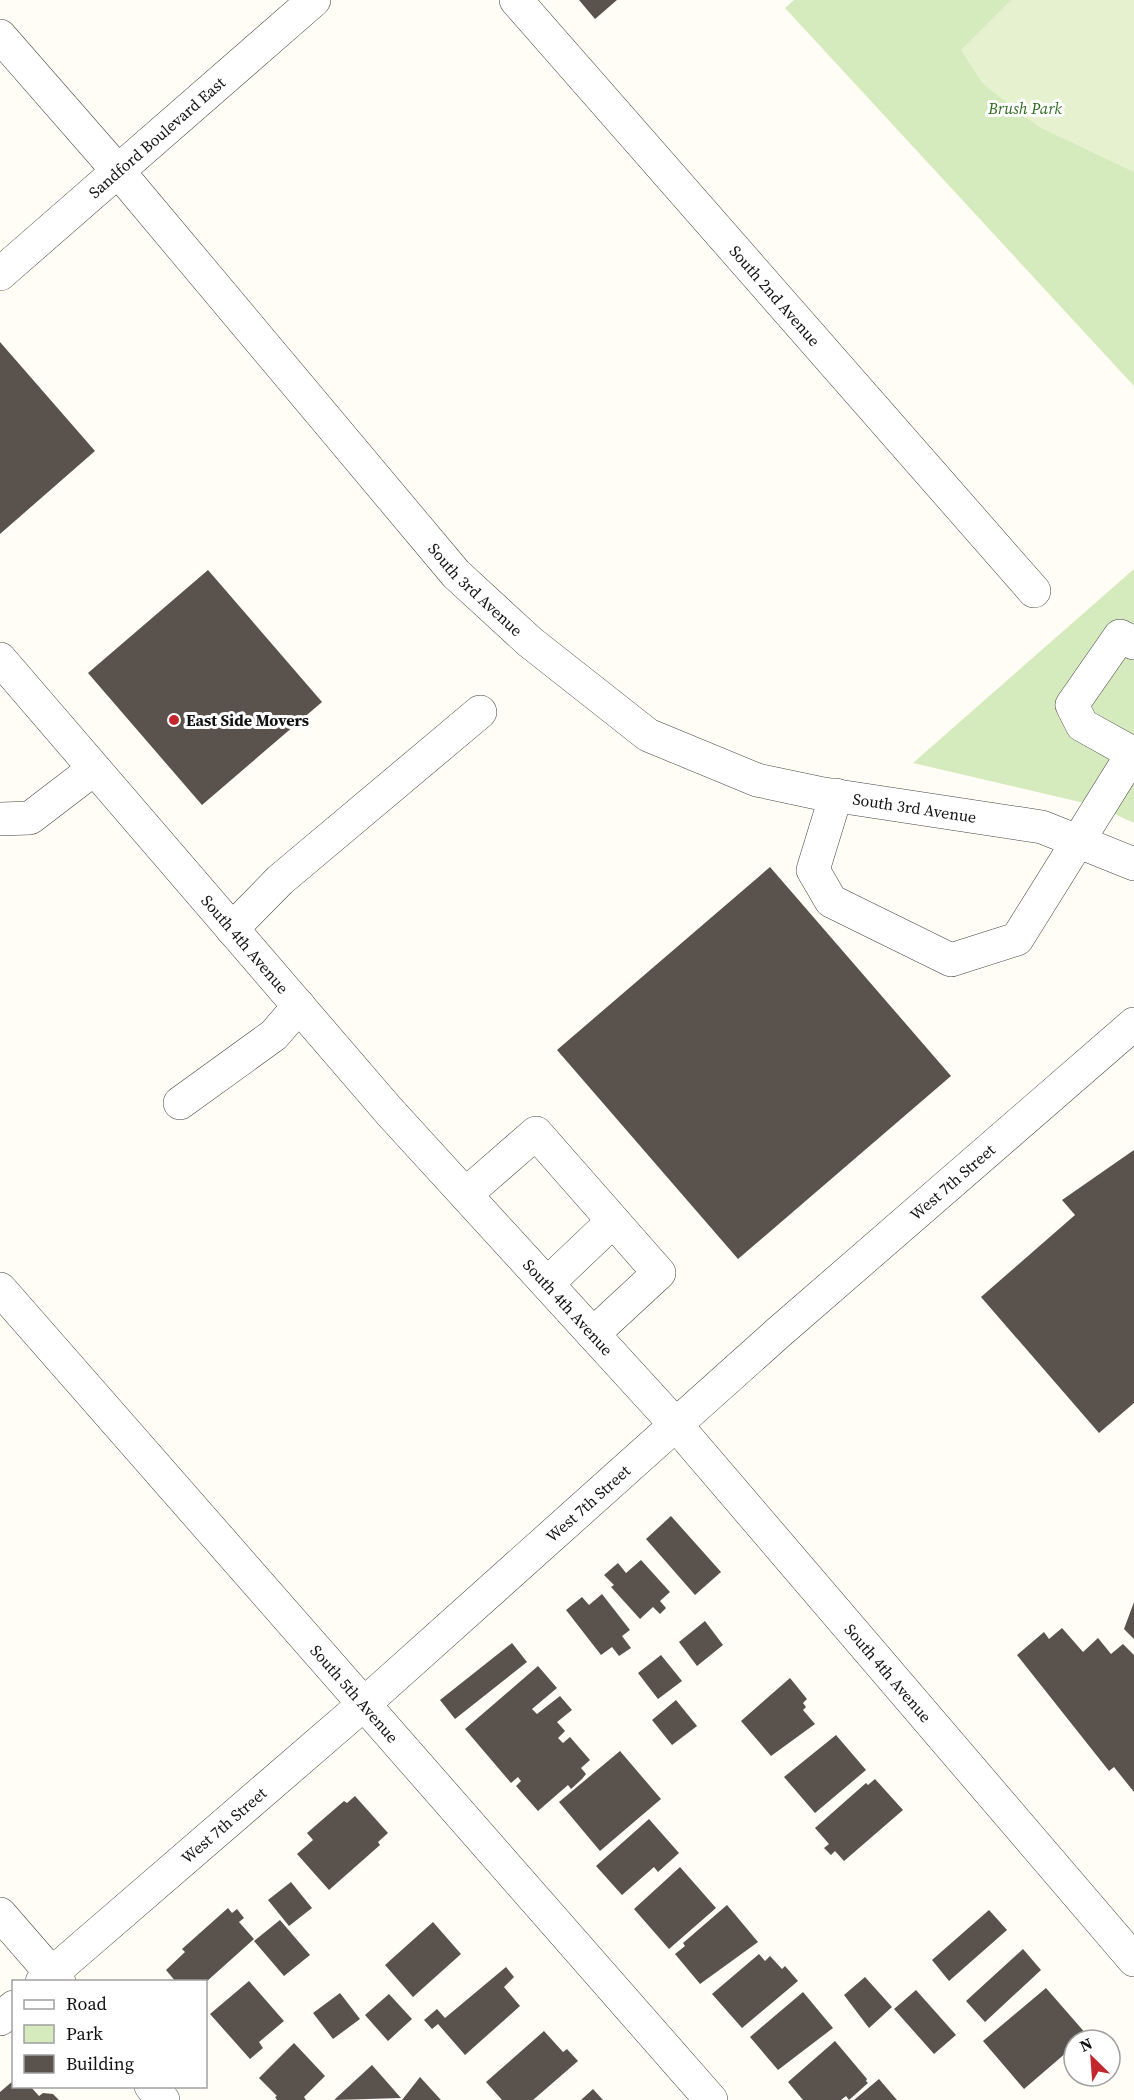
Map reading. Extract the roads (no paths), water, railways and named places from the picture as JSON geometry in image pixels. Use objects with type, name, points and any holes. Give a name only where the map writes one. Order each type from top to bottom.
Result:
[{"type":"street","name":"Sandford Boulevard East","points":[[0,274],[314,0]]},
{"type":"street","name":"South 2nd Avenue","points":[[516,0],[1034,591]]},
{"type":"street","name":"South 3rd Avenue","points":[[0,36],[118,171],[456,574],[530,642],[648,735],[757,780],[836,795],[1042,827],[1134,864]]},
{"type":"street","points":[[836,795],[813,870],[831,901],[951,960],[1017,939],[1134,753],[1082,725],[1072,705],[1130,632]]},
{"type":"street","name":"South 4th Avenue","points":[[0,659],[299,1006],[677,1426],[1134,1960]]},
{"type":"street","points":[[232,929],[280,880],[480,712]]},
{"type":"street","points":[[0,819],[30,818],[94,769]]},
{"type":"street","points":[[180,1103],[274,1035],[299,1006]]},
{"type":"street","name":"West 7th Street","points":[[51,1979],[677,1426],[778,1333],[1134,1024]]},
{"type":"street","points":[[466,1194],[536,1133],[658,1273],[593,1334]]},
{"type":"street","points":[[548,1283],[613,1221]]},
{"type":"street","name":"South 5th Avenue","points":[[0,1289],[711,2100]]},
{"type":"street","points":[[0,1914],[51,1979]]},
{"type":"street","points":[[0,2019],[12,2009]]},
{"type":"street","points":[[153,2088],[163,2100]]},
{"type":"place","name":"East Side Movers","points":[[174,720]]},
{"type":"park label","name":"Brush Park","points":[[1025,108]]}]
